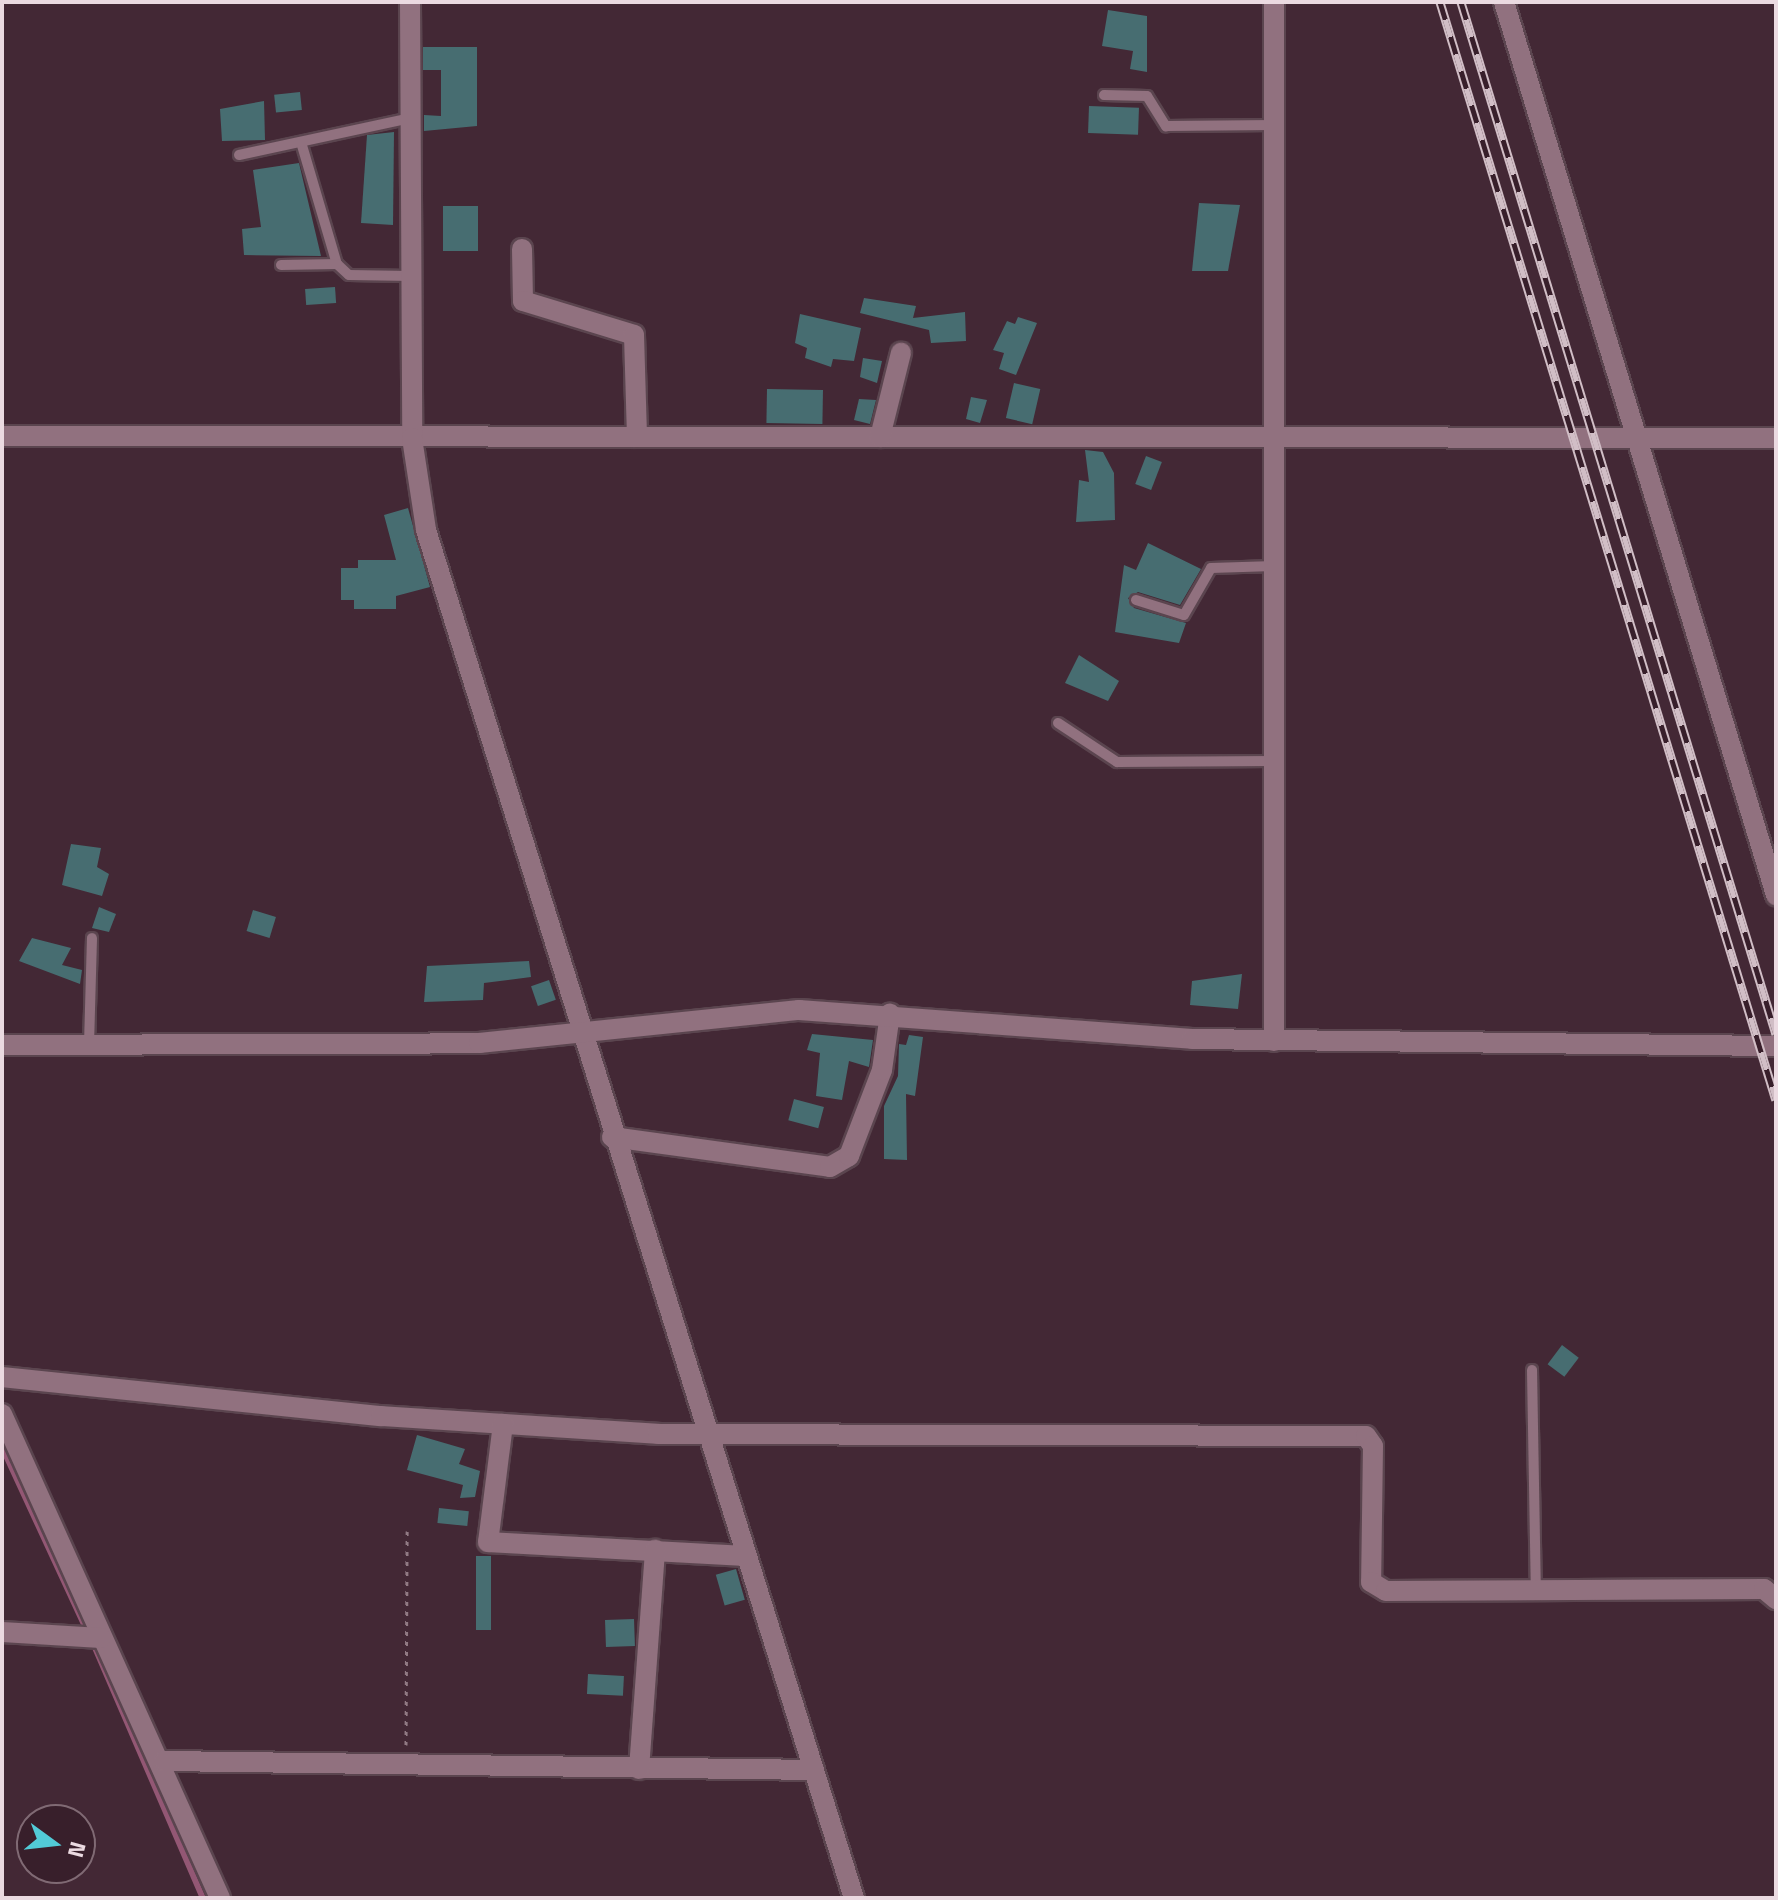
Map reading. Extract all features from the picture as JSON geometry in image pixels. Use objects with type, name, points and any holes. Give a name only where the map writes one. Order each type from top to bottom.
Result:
[{"type":"street","points":[[410,2],[412,438],[426,530],[579,1035],[854,1898]]},
{"type":"street","points":[[1274,2],[1274,1041]]},
{"type":"street","points":[[1504,2],[1776,895]]},
{"type":"street","points":[[522,249],[523,301],[634,335],[637,437]]},
{"type":"street","points":[[880,437],[901,353]]},
{"type":"street","points":[[2,436],[1776,438]]},
{"type":"street","points":[[2,1045],[479,1043],[799,1010],[1274,1041],[1776,1046]]},
{"type":"street","points":[[612,1137],[830,1167],[849,1156],[882,1070],[890,1014]]},
{"type":"street","points":[[2,1377],[503,1424],[704,1434],[1366,1436],[1373,1446],[1371,1582],[1386,1591],[1764,1589],[1776,1599]]},
{"type":"street","points":[[2,1414],[101,1638],[164,1761],[220,1898]]},
{"type":"street","points":[[503,1424],[488,1542],[745,1556]]},
{"type":"street","points":[[639,1769],[655,1550]]},
{"type":"street","points":[[2,1632],[101,1638]]},
{"type":"street","points":[[164,1761],[814,1770]]},
{"type":"lane","points":[[1104,95],[1147,96],[1166,126],[1274,125]]},
{"type":"lane","points":[[239,155],[410,118]]},
{"type":"lane","points":[[301,142],[337,264],[349,275],[411,276]]},
{"type":"lane","points":[[281,265],[337,264]]},
{"type":"lane","points":[[1136,600],[1184,615],[1211,568],[1274,566]]},
{"type":"lane","points":[[1058,723],[1117,762],[1273,761]]},
{"type":"lane","points":[[89,1045],[92,938]]},
{"type":"lane","points":[[1532,1370],[1536,1590]]},
{"type":"path","points":[[406,1765],[407,1531]]},
{"type":"building","points":[[1108,10],[1147,16],[1147,72],[1130,69],[1133,51],[1102,46]]},
{"type":"building","points":[[423,47],[477,47],[477,126],[424,131],[424,115],[441,116],[441,70],[423,70]]},
{"type":"building","points":[[300,92],[302,110],[276,113],[274,95]]},
{"type":"building","points":[[264,101],[265,140],[222,141],[220,109]]},
{"type":"building","points":[[1089,106],[1139,108],[1138,135],[1088,133]]},
{"type":"building","points":[[394,132],[393,225],[361,223],[367,135]]},
{"type":"building","points":[[299,163],[321,256],[244,255],[242,229],[261,227],[253,170]]},
{"type":"building","points":[[1199,203],[1240,205],[1228,271],[1192,271]]},
{"type":"building","points":[[443,206],[478,206],[478,251],[443,251]]},
{"type":"building","points":[[335,287],[336,303],[306,305],[305,289]]},
{"type":"building","points":[[864,298],[916,306],[913,318],[965,312],[966,341],[931,343],[929,330],[860,313]]},
{"type":"building","points":[[800,314],[861,328],[854,361],[833,359],[831,367],[805,358],[807,348],[795,343]]},
{"type":"building","points":[[1018,317],[1037,323],[1016,375],[999,369],[1004,353],[993,350],[1007,321],[1015,324]]},
{"type":"building","points":[[863,358],[882,361],[877,383],[860,377]]},
{"type":"building","points":[[1014,383],[1040,389],[1032,424],[1006,418]]},
{"type":"building","points":[[767,389],[823,390],[822,424],[766,423]]},
{"type":"building","points":[[971,397],[987,400],[980,423],[966,419]]},
{"type":"building","points":[[859,399],[876,400],[870,424],[854,420]]},
{"type":"building","points":[[1085,450],[1103,452],[1114,473],[1115,520],[1076,522],[1079,480],[1089,482]]},
{"type":"building","points":[[1146,456],[1162,462],[1151,490],[1135,484]]},
{"type":"building","points":[[408,508],[430,587],[396,596],[396,609],[354,609],[354,600],[341,600],[341,568],[358,568],[358,560],[396,560],[384,515]]},
{"type":"building","points":[[1148,543],[1201,569],[1180,605],[1138,592],[1128,598],[1134,608],[1186,623],[1179,643],[1115,632],[1124,565],[1136,570]]},
{"type":"building","points":[[1079,655],[1119,681],[1108,701],[1065,683]]},
{"type":"building","points":[[71,844],[101,848],[97,867],[109,874],[102,896],[62,885]]},
{"type":"building","points":[[99,907],[116,914],[109,932],[92,928]]},
{"type":"building","points":[[253,910],[276,917],[270,938],[247,931]]},
{"type":"building","points":[[32,938],[71,948],[62,965],[82,970],[80,984],[19,961]]},
{"type":"building","points":[[529,961],[531,977],[484,983],[483,1000],[424,1002],[427,966]]},
{"type":"building","points":[[1242,974],[1238,1009],[1190,1005],[1192,981]]},
{"type":"building","points":[[549,980],[556,1000],[538,1006],[531,986]]},
{"type":"building","points":[[812,1034],[873,1040],[869,1067],[849,1061],[842,1100],[816,1096],[820,1053],[807,1050]]},
{"type":"building","points":[[909,1035],[923,1037],[915,1096],[906,1094],[907,1160],[884,1159],[884,1106],[898,1076],[899,1044],[906,1045]]},
{"type":"building","points":[[794,1099],[824,1107],[818,1128],[788,1120]]},
{"type":"building","points":[[1562,1345],[1579,1358],[1564,1377],[1548,1364]]},
{"type":"building","points":[[417,1435],[465,1449],[459,1464],[480,1471],[475,1497],[460,1498],[463,1485],[407,1470]]},
{"type":"building","points":[[439,1508],[469,1511],[467,1526],[437,1523]]},
{"type":"building","points":[[476,1556],[491,1556],[491,1630],[476,1630]]},
{"type":"building","points":[[736,1569],[745,1600],[725,1606],[716,1575]]},
{"type":"building","points":[[634,1619],[635,1646],[606,1647],[605,1620]]},
{"type":"building","points":[[588,1674],[624,1676],[623,1696],[587,1694]]},
{"type":"waterway","points":[[2,1447],[88,1633]]},
{"type":"waterway","points":[[93,1643],[203,1898]]},
{"type":"railway","points":[[1440,2],[1776,1100]]},
{"type":"railway","points":[[1461,2],[1776,1034]]}]
